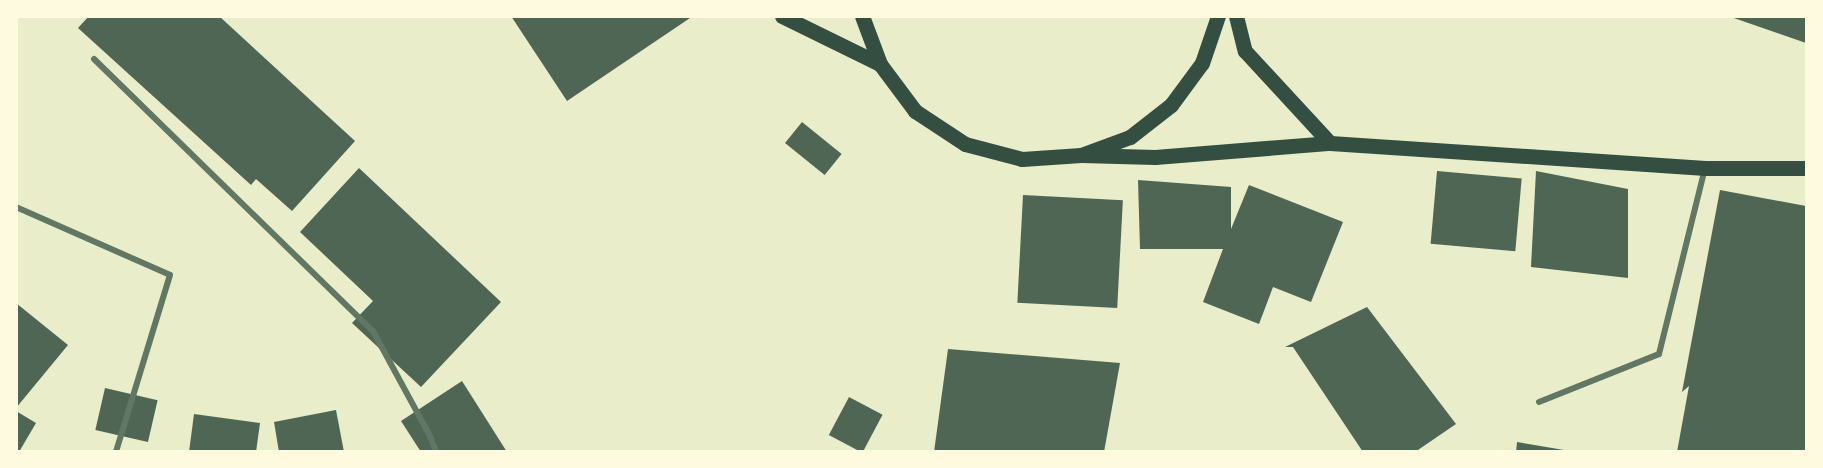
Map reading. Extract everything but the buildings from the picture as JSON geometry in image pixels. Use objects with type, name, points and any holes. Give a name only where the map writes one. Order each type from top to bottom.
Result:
[{"type":"main road","points":[[782,16],[880,64]]},
{"type":"main road","points":[[862,16],[880,64],[915,111],[965,144],[1022,159],[1081,155],[1155,157],[1330,143],[1705,168],[1806,168]]},
{"type":"main road","points":[[1081,155],[1130,137],[1171,105],[1202,63],[1218,16]]},
{"type":"main road","points":[[1236,16],[1245,51],[1330,143]]},
{"type":"street","points":[[94,60],[373,331],[430,436],[435,452]]},
{"type":"street","points":[[1539,402],[1659,354],[1705,168]]},
{"type":"street","points":[[16,207],[170,275],[116,452]]}]
